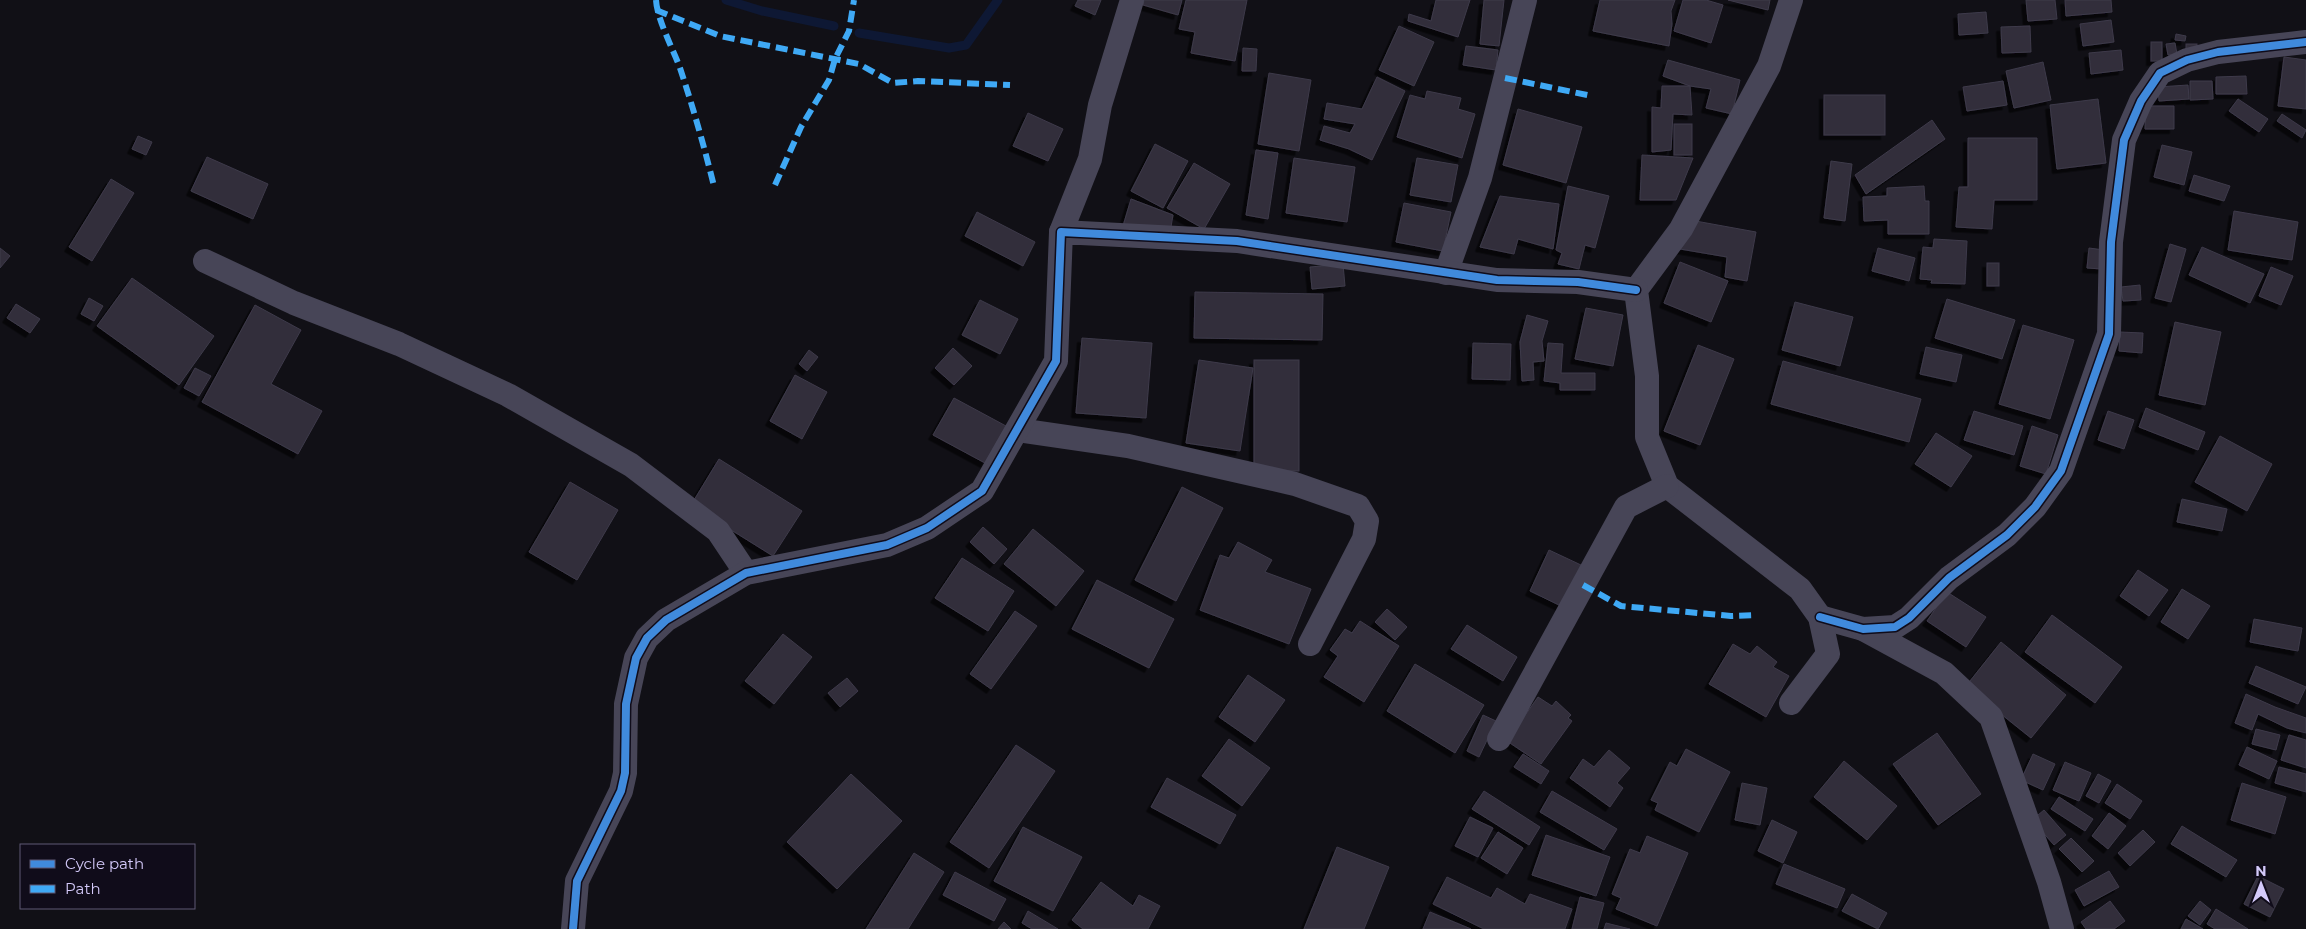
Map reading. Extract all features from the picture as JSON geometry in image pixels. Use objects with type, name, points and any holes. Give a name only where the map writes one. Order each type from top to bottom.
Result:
[{"type":"street","points":[[573,929],[576,881],[621,790],[625,773],[626,704],[636,658],[647,638],[666,620],[746,572],[887,545],[927,528],[982,491],[1056,360],[1061,232],[1090,159],[1100,105],[1132,0]]},
{"type":"street","points":[[1446,273],[1480,178],[1525,0]]},
{"type":"street","points":[[1791,0],[1769,66],[1681,229],[1636,290],[1647,376],[1647,436],[1667,486],[1800,589],[1820,617],[1828,654],[1791,703]]},
{"type":"street","points":[[1863,629],[1895,627],[1909,618],[1949,578],[2006,535],[2030,513],[2061,471],[2109,334],[2112,242],[2124,140],[2141,101],[2160,73],[2188,60],[2218,52],[2306,42]]},
{"type":"street","points":[[1061,232],[1237,241],[1497,280],[1578,282],[1636,290]]},
{"type":"street","points":[[205,261],[294,303],[399,344],[508,395],[631,465],[718,531],[746,572]]},
{"type":"street","points":[[1018,430],[1128,446],[1295,484],[1358,506],[1367,521],[1364,539],[1310,644]]},
{"type":"street","points":[[1499,739],[1626,507],[1667,486]]},
{"type":"street","points":[[1820,617],[1863,629],[1944,673],[1991,717],[2049,882],[2062,929]]},
{"type":"building","points":[[1078,0],[1101,0],[1095,15],[1075,6]]},
{"type":"building","points":[[1144,0],[1182,0],[1178,15],[1143,5]]},
{"type":"building","points":[[1186,0],[1247,0],[1235,61],[1191,53],[1195,32],[1179,29]]},
{"type":"building","points":[[1436,0],[1470,0],[1458,37],[1408,21],[1409,14],[1431,21]]},
{"type":"building","points":[[1484,0],[1504,0],[1499,46],[1480,44]]},
{"type":"building","points":[[1600,0],[1675,0],[1671,11],[1672,24],[1669,46],[1593,31]]},
{"type":"building","points":[[1683,0],[1706,0],[1723,5],[1711,43],[1674,31]]},
{"type":"building","points":[[1728,0],[1770,0],[1768,10]]},
{"type":"building","points":[[2026,0],[2055,0],[2057,19],[2028,21]]},
{"type":"building","points":[[2065,0],[2111,0],[2112,12],[2066,16]]},
{"type":"building","points":[[1986,12],[1988,33],[1959,35],[1958,14]]},
{"type":"building","points":[[2111,20],[2114,42],[2083,46],[2080,24]]},
{"type":"building","points":[[1399,26],[1434,42],[1414,86],[1379,70]]},
{"type":"building","points":[[2030,26],[2031,52],[2002,53],[2001,27]]},
{"type":"building","points":[[2176,34],[2186,36],[2185,41],[2175,40]]},
{"type":"building","points":[[2151,42],[2162,42],[2162,61],[2151,61]]},
{"type":"building","points":[[2175,43],[2177,54],[2168,55],[2166,44]]},
{"type":"building","points":[[2186,44],[2197,44],[2197,51],[2186,51]]},
{"type":"building","points":[[1466,46],[1498,50],[1496,70],[1463,65]]},
{"type":"building","points":[[1243,48],[1257,49],[1256,71],[1242,71]]},
{"type":"building","points":[[2121,50],[2123,70],[2091,74],[2089,53]]},
{"type":"building","points":[[2284,57],[2306,60],[2306,109],[2278,106]]},
{"type":"building","points":[[1668,60],[1740,80],[1732,114],[1706,108],[1711,89],[1690,86],[1663,76]]},
{"type":"building","points":[[2043,62],[2051,100],[2014,108],[2006,71]]},
{"type":"building","points":[[1269,73],[1311,80],[1299,151],[1258,144]]},
{"type":"building","points":[[2246,76],[2247,94],[2216,94],[2216,77]]},
{"type":"building","points":[[1377,77],[1405,91],[1372,160],[1349,149],[1320,140],[1324,126],[1350,133],[1355,124],[1324,119],[1327,103],[1362,109]]},
{"type":"building","points":[[2003,81],[2007,105],[1967,111],[1963,87]]},
{"type":"building","points":[[2190,81],[2212,81],[2213,99],[2190,100]]},
{"type":"building","points":[[2188,85],[2189,99],[2159,101],[2158,87]]},
{"type":"building","points":[[1662,86],[1690,86],[1692,115],[1673,114],[1671,150],[1652,152],[1652,107],[1661,108]]},
{"type":"building","points":[[1427,91],[1461,98],[1458,109],[1475,114],[1462,158],[1397,137],[1410,95],[1425,99]]},
{"type":"building","points":[[1824,95],[1885,95],[1885,135],[1824,135]]},
{"type":"building","points":[[2098,99],[2106,163],[2057,169],[2050,105]]},
{"type":"building","points":[[2238,99],[2268,119],[2259,132],[2229,111]]},
{"type":"building","points":[[2146,106],[2174,106],[2174,129],[2145,129]]},
{"type":"building","points":[[1518,109],[1582,127],[1566,183],[1503,165]]},
{"type":"building","points":[[1028,113],[1063,129],[1048,161],[1013,146]]},
{"type":"building","points":[[2282,114],[2306,130],[2302,138],[2277,121]]},
{"type":"building","points":[[1932,120],[1945,139],[1866,194],[1855,175]]},
{"type":"building","points":[[1674,124],[1692,124],[1692,155],[1674,155]]},
{"type":"building","points":[[138,136],[152,142],[146,155],[132,149]]},
{"type":"building","points":[[1968,138],[2037,138],[2037,200],[1994,200],[1992,229],[1956,227],[1959,187],[1968,187]]},
{"type":"building","points":[[1155,144],[1188,161],[1163,208],[1131,191]]},
{"type":"building","points":[[2162,145],[2192,152],[2184,185],[2154,177]]},
{"type":"building","points":[[1256,150],[1278,153],[1268,219],[1246,215]]},
{"type":"building","points":[[1642,155],[1693,158],[1676,200],[1640,200]]},
{"type":"building","points":[[207,157],[268,184],[253,219],[191,191]]},
{"type":"building","points":[[1294,158],[1355,167],[1347,222],[1286,213]]},
{"type":"building","points":[[1417,158],[1458,165],[1451,202],[1410,195]]},
{"type":"building","points":[[1831,161],[1852,164],[1845,221],[1824,218]]},
{"type":"building","points":[[1194,163],[1230,184],[1204,229],[1167,208]]},
{"type":"building","points":[[2194,175],[2230,186],[2224,201],[2189,191]]},
{"type":"building","points":[[111,179],[134,193],[92,261],[69,247]]},
{"type":"building","points":[[1568,186],[1609,196],[1595,248],[1585,245],[1579,269],[1558,264],[1562,253],[1556,250]]},
{"type":"building","points":[[1924,186],[1925,201],[1929,201],[1929,234],[1888,234],[1888,220],[1864,221],[1863,197],[1887,196],[1887,188]]},
{"type":"building","points":[[1500,196],[1559,204],[1553,249],[1518,239],[1514,254],[1480,247]]},
{"type":"building","points":[[1131,199],[1173,215],[1171,227],[1123,226]]},
{"type":"building","points":[[1404,203],[1451,212],[1443,251],[1396,242]]},
{"type":"building","points":[[2234,211],[2298,222],[2292,260],[2228,250]]},
{"type":"building","points":[[977,212],[1035,242],[1023,266],[965,236]]},
{"type":"building","points":[[1690,220],[1756,232],[1747,281],[1725,277],[1727,257],[1680,249]]},
{"type":"building","points":[[1934,239],[1967,241],[1965,284],[1931,283],[1932,280],[1920,279],[1923,247],[1933,248]]},
{"type":"building","points":[[2170,244],[2186,249],[2171,302],[2155,298]]},
{"type":"building","points":[[2202,247],[2264,274],[2250,303],[2189,275]]},
{"type":"building","points":[[0,248],[10,256],[0,268]]},
{"type":"building","points":[[1878,248],[1915,258],[1909,281],[1872,271]]},
{"type":"building","points":[[2089,248],[2104,250],[2102,269],[2087,268]]},
{"type":"building","points":[[1680,262],[1728,281],[1711,322],[1664,303]]},
{"type":"building","points":[[1987,263],[1999,263],[1999,286],[1987,286]]},
{"type":"building","points":[[1343,264],[1345,286],[1312,289],[1310,267]]},
{"type":"building","points":[[2271,267],[2293,276],[2281,305],[2259,296]]},
{"type":"building","points":[[132,278],[214,336],[179,385],[97,326]]},
{"type":"building","points":[[2140,285],[2141,300],[2123,301],[2121,287]]},
{"type":"building","points":[[1195,292],[1323,294],[1322,340],[1194,338]]},
{"type":"building","points":[[89,298],[103,306],[94,321],[81,314]]},
{"type":"building","points":[[1947,299],[2015,320],[2002,359],[1935,338]]},
{"type":"building","points":[[980,300],[1018,319],[1000,354],[962,335]]},
{"type":"building","points":[[1795,302],[1853,317],[1840,366],[1782,350]]},
{"type":"building","points":[[16,304],[40,319],[30,333],[7,318]]},
{"type":"building","points":[[255,305],[301,330],[271,384],[322,411],[298,454],[202,402]]},
{"type":"building","points":[[1586,308],[1623,315],[1613,366],[1575,359]]},
{"type":"building","points":[[1527,315],[1548,321],[1542,341],[1544,361],[1533,362],[1534,380],[1522,381],[1520,342]]},
{"type":"building","points":[[2175,322],[2221,332],[2205,405],[2159,395]]},
{"type":"building","points":[[2023,325],[2074,340],[2050,419],[1999,404]]},
{"type":"building","points":[[2120,332],[2143,333],[2142,353],[2119,351]]},
{"type":"building","points":[[1082,338],[1152,343],[1146,418],[1076,413]]},
{"type":"building","points":[[1473,343],[1511,344],[1510,380],[1472,379]]},
{"type":"building","points":[[1548,343],[1563,344],[1561,373],[1595,373],[1595,390],[1560,390],[1560,383],[1544,381]]},
{"type":"building","points":[[1698,345],[1734,359],[1700,445],[1664,431]]},
{"type":"building","points":[[1926,347],[1962,355],[1956,382],[1920,374]]},
{"type":"building","points":[[953,348],[972,366],[954,385],[935,368]]},
{"type":"building","points":[[809,350],[818,357],[807,371],[799,364]]},
{"type":"building","points":[[1199,360],[1253,368],[1240,451],[1186,443]]},
{"type":"building","points":[[1254,360],[1299,360],[1299,471],[1254,471]]},
{"type":"building","points":[[1783,361],[1921,399],[1909,442],[1771,404]]},
{"type":"building","points":[[195,368],[211,376],[199,396],[184,388]]},
{"type":"building","points":[[795,375],[827,392],[802,439],[770,421]]},
{"type":"building","points":[[954,398],[1006,426],[985,463],[933,435]]},
{"type":"building","points":[[2146,408],[2205,432],[2198,450],[2139,427]]},
{"type":"building","points":[[1974,411],[2023,426],[2014,455],[1964,440]]},
{"type":"building","points":[[2108,411],[2134,420],[2124,449],[2098,440]]},
{"type":"building","points":[[2032,426],[2058,435],[2046,474],[2020,466]]},
{"type":"building","points":[[1936,433],[1972,456],[1951,487],[1915,464]]},
{"type":"building","points":[[2220,436],[2272,464],[2247,511],[2195,482]]},
{"type":"building","points":[[719,459],[802,511],[773,556],[691,505]]},
{"type":"building","points":[[570,482],[618,510],[577,580],[529,552]]},
{"type":"building","points":[[1182,487],[1223,508],[1176,601],[1135,580]]},
{"type":"building","points":[[2182,499],[2227,509],[2222,531],[2177,522]]},
{"type":"building","points":[[983,527],[1007,549],[994,564],[970,542]]},
{"type":"building","points":[[1033,529],[1084,571],[1056,606],[1004,564]]},
{"type":"building","points":[[1238,542],[1272,560],[1265,572],[1311,589],[1289,644],[1200,610],[1220,555],[1229,558]]},
{"type":"building","points":[[1549,550],[1581,565],[1561,606],[1530,591]]},
{"type":"building","points":[[962,558],[1014,591],[988,631],[935,598]]},
{"type":"building","points":[[2138,570],[2168,590],[2149,616],[2120,596]]},
{"type":"building","points":[[1097,580],[1174,619],[1149,668],[1072,629]]},
{"type":"building","points":[[2182,589],[2210,606],[2188,639],[2161,622]]},
{"type":"building","points":[[1947,592],[1986,617],[1966,647],[1927,621]]},
{"type":"building","points":[[1387,609],[1407,627],[1395,640],[1375,622]]},
{"type":"building","points":[[1015,611],[1037,626],[991,689],[970,674]]},
{"type":"building","points":[[2052,615],[2122,667],[2095,703],[2025,652]]},
{"type":"building","points":[[2254,619],[2302,628],[2298,651],[2250,642]]},
{"type":"building","points":[[1360,621],[1399,646],[1364,702],[1324,677],[1338,656],[1330,650],[1345,629],[1352,633]]},
{"type":"building","points":[[1467,625],[1517,657],[1503,681],[1451,649]]},
{"type":"building","points":[[783,634],[812,657],[774,704],[745,681]]},
{"type":"building","points":[[2001,642],[2066,695],[2031,738],[1966,686]]},
{"type":"building","points":[[1733,644],[1750,654],[1757,646],[1777,662],[1773,667],[1789,676],[1766,717],[1709,684]]},
{"type":"building","points":[[1415,664],[1484,705],[1455,753],[1387,711]]},
{"type":"building","points":[[2256,666],[2306,687],[2298,704],[2249,683]]},
{"type":"building","points":[[1248,675],[1285,700],[1255,742],[1219,717]]},
{"type":"building","points":[[847,678],[858,691],[840,707],[828,693]]},
{"type":"building","points":[[2246,694],[2306,718],[2306,733],[2287,728],[2258,714],[2252,730],[2235,723]]},
{"type":"building","points":[[1538,697],[1552,706],[1556,701],[1571,715],[1568,718],[1572,721],[1541,764],[1507,741]]},
{"type":"building","points":[[1483,715],[1496,721],[1479,757],[1467,751]]},
{"type":"building","points":[[2256,729],[2280,735],[2276,750],[2252,744]]},
{"type":"building","points":[[1937,733],[1981,794],[1938,825],[1893,764]]},
{"type":"building","points":[[2289,735],[2306,740],[2306,768],[2281,760]]},
{"type":"building","points":[[1229,739],[1270,768],[1242,806],[1202,776]]},
{"type":"building","points":[[1016,745],[1055,771],[989,868],[950,842]]},
{"type":"building","points":[[2247,747],[2277,761],[2269,779],[2239,765]]},
{"type":"building","points":[[1686,749],[1730,772],[1699,832],[1655,810],[1658,803],[1651,800],[1670,762],[1677,766]]},
{"type":"building","points":[[1609,750],[1630,768],[1617,783],[1623,788],[1610,807],[1570,778],[1583,759],[1594,767]]},
{"type":"building","points":[[1523,754],[1549,771],[1541,784],[1514,767]]},
{"type":"building","points":[[2033,754],[2055,764],[2043,790],[2021,780]]},
{"type":"building","points":[[1844,761],[1897,806],[1867,840],[1814,797]]},
{"type":"building","points":[[2065,762],[2091,773],[2079,801],[2053,790]]},
{"type":"building","points":[[2279,767],[2306,774],[2306,792],[2275,783]]},
{"type":"building","points":[[851,774],[902,821],[837,889],[787,842]]},
{"type":"building","points":[[2098,774],[2111,781],[2099,803],[2086,796]]},
{"type":"building","points":[[1167,778],[1236,815],[1220,844],[1151,807]]},
{"type":"building","points":[[1742,783],[1767,788],[1760,825],[1735,820]]},
{"type":"building","points":[[2242,783],[2286,797],[2275,834],[2231,820]]},
{"type":"building","points":[[2117,784],[2142,801],[2130,819],[2105,803]]},
{"type":"building","points":[[1484,791],[1540,827],[1529,845],[1472,809]]},
{"type":"building","points":[[1552,791],[1617,829],[1604,850],[1540,812]]},
{"type":"building","points":[[2059,797],[2093,819],[2085,831],[2051,809]]},
{"type":"building","points":[[2044,810],[2066,835],[2054,845],[2032,820]]},
{"type":"building","points":[[2109,813],[2126,826],[2108,849],[2092,836]]},
{"type":"building","points":[[1470,817],[1493,828],[1478,857],[1455,846]]},
{"type":"building","points":[[1772,820],[1797,832],[1783,863],[1758,851]]},
{"type":"building","points":[[2182,826],[2237,860],[2226,877],[2171,844]]},
{"type":"building","points":[[1023,827],[1082,857],[1053,911],[994,881]]},
{"type":"building","points":[[2143,830],[2155,842],[2130,866],[2118,853]]},
{"type":"building","points":[[1498,832],[1523,848],[1507,874],[1481,858]]},
{"type":"building","points":[[1546,835],[1610,857],[1596,896],[1532,875]]},
{"type":"building","points":[[1647,836],[1688,853],[1657,926],[1616,909],[1621,898],[1612,894],[1630,849],[1640,853]]},
{"type":"building","points":[[2071,838],[2094,861],[2082,872],[2059,849]]},
{"type":"building","points":[[1337,847],[1389,867],[1364,929],[1304,929]]},
{"type":"building","points":[[914,853],[944,872],[908,929],[866,929]]},
{"type":"building","points":[[1784,864],[1845,889],[1837,908],[1776,884]]},
{"type":"building","points":[[2109,871],[2119,887],[2084,906],[2075,890]]},
{"type":"building","points":[[955,872],[1006,899],[994,921],[943,895]]},
{"type":"building","points":[[2258,876],[2284,889],[2270,917],[2244,904]]},
{"type":"building","points":[[1447,877],[1491,898],[1497,888],[1525,904],[1530,894],[1572,909],[1565,929],[1484,929],[1433,904]]},
{"type":"building","points":[[1101,882],[1133,906],[1139,895],[1160,906],[1148,929],[1083,929],[1072,920]]},
{"type":"building","points":[[1852,894],[1887,913],[1878,929],[1842,911]]},
{"type":"building","points":[[1580,897],[1604,903],[1597,929],[1572,929]]},
{"type":"building","points":[[2110,901],[2125,921],[2114,929],[2086,929],[2081,922]]},
{"type":"building","points":[[2200,901],[2211,910],[2200,925],[2188,916]]},
{"type":"building","points":[[2216,909],[2248,929],[2215,929],[2207,924]]},
{"type":"building","points":[[1028,911],[1058,929],[1032,929],[1022,923]]},
{"type":"building","points":[[1430,912],[1471,929],[1423,929]]},
{"type":"building","points":[[2186,919],[2203,929],[2181,929]]},
{"type":"building","points":[[1004,922],[1011,929],[998,929]]},
{"type":"building","points":[[1606,923],[1630,929],[1604,929]]},
{"type":"waterway","points":[[726,0],[762,11],[834,26]]},
{"type":"waterway","points":[[859,33],[949,48],[966,45],[998,0]]},
{"type":"marked path","points":[[656,0],[662,25],[680,68],[714,186]]},
{"type":"marked path","points":[[775,185],[801,127],[829,80],[835,59],[849,31],[854,0]]},
{"type":"marked path","points":[[656,10],[720,36],[859,64],[893,83],[918,81],[1010,85]]},
{"type":"marked path","points":[[1505,78],[1592,96]]},
{"type":"marked path","points":[[1583,585],[1621,606],[1731,616],[1757,615]]},
{"type":"cycle path","points":[[1820,617],[1863,629],[1895,627],[1909,618],[1949,578],[2007,535],[2035,507],[2061,471],[2109,334],[2111,242],[2124,140],[2141,101],[2160,73],[2187,60],[2218,52],[2306,42]]},
{"type":"cycle path","points":[[573,929],[577,881],[621,791],[625,773],[626,704],[636,658],[647,638],[666,620],[746,573],[887,545],[927,528],[982,491],[1056,361],[1061,232],[1237,241],[1497,280],[1578,282],[1636,290]]}]
